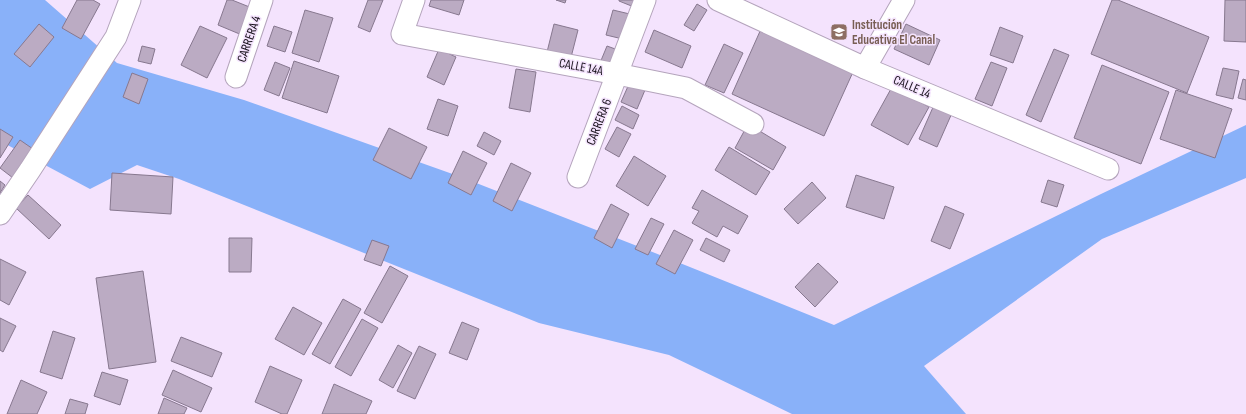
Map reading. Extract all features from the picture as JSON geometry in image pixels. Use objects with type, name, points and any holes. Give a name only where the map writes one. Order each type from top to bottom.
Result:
[{"type":"street","points":[[0,214],[116,37],[130,0]]},
{"type":"street","name":"CARRERA 4","points":[[236,77],[262,0]]},
{"type":"street","name":"CALLE 14A","points":[[414,0],[402,34],[686,88],[753,124]]},
{"type":"street","name":"CARRERA 6","points":[[578,177],[645,0]]},
{"type":"street","name":"CALLE 14","points":[[718,0],[866,68],[1108,169]]},
{"type":"street","points":[[866,68],[904,0]]},
{"type":"water","points":[[0,0],[45,0],[117,63],[244,100],[461,177],[834,325],[1101,194],[1246,125],[1246,178],[1102,239],[924,366],[966,414],[792,414],[669,355],[539,323],[179,179],[137,165],[90,189],[0,141]]},
{"type":"building","points":[[77,0],[93,0],[100,4],[81,39],[62,28]]},
{"type":"building","points":[[227,0],[232,0],[252,8],[242,35],[218,25]]},
{"type":"building","points":[[368,0],[383,0],[370,32],[358,27]]},
{"type":"building","points":[[431,0],[464,0],[459,15],[429,6]]},
{"type":"building","points":[[556,0],[566,0],[565,3]]},
{"type":"building","points":[[619,0],[643,0],[639,9]]},
{"type":"building","points":[[1112,0],[1118,0],[1209,37],[1187,93],[1091,54]]},
{"type":"building","points":[[1225,0],[1246,0],[1246,42],[1224,41]]},
{"type":"building","points":[[697,4],[707,10],[694,31],[684,25]]},
{"type":"building","points":[[305,10],[333,18],[319,62],[292,53]]},
{"type":"building","points":[[613,10],[638,16],[631,41],[606,35]]},
{"type":"building","points":[[39,24],[54,37],[30,67],[14,54]]},
{"type":"building","points":[[554,24],[578,30],[567,73],[543,68]]},
{"type":"building","points":[[906,24],[940,40],[929,65],[894,49]]},
{"type":"building","points":[[200,26],[227,38],[207,78],[181,65]]},
{"type":"building","points":[[274,26],[292,32],[285,52],[267,46]]},
{"type":"building","points":[[1000,27],[1023,36],[1013,63],[990,55]]},
{"type":"building","points":[[761,29],[853,72],[824,136],[732,94]]},
{"type":"building","points":[[654,30],[691,46],[682,68],[645,52]]},
{"type":"building","points":[[724,44],[743,53],[724,93],[705,85]]},
{"type":"building","points":[[142,46],[155,49],[151,64],[138,61]]},
{"type":"building","points":[[607,46],[629,54],[595,75]]},
{"type":"building","points":[[439,49],[456,57],[444,85],[427,77]]},
{"type":"building","points":[[1054,49],[1069,55],[1041,122],[1026,115]]},
{"type":"building","points":[[294,61],[339,76],[327,113],[282,98]]},
{"type":"building","points":[[275,62],[290,68],[279,96],[264,90]]},
{"type":"building","points":[[991,62],[1007,68],[992,106],[975,99]]},
{"type":"building","points":[[1102,65],[1169,92],[1141,164],[1074,138]]},
{"type":"building","points":[[1223,68],[1239,71],[1233,99],[1216,95]]},
{"type":"building","points":[[516,69],[536,72],[530,112],[509,108]]},
{"type":"building","points":[[132,73],[148,79],[139,104],[123,97]]},
{"type":"building","points":[[1243,79],[1246,80],[1246,100],[1238,98]]},
{"type":"building","points":[[629,84],[645,90],[637,109],[621,102]]},
{"type":"building","points":[[892,87],[929,107],[908,145],[871,125]]},
{"type":"building","points":[[1176,90],[1232,109],[1215,158],[1160,139]]},
{"type":"building","points":[[438,99],[458,106],[448,136],[427,129]]},
{"type":"building","points":[[934,105],[952,113],[937,147],[919,139]]},
{"type":"building","points":[[622,106],[639,115],[633,129],[615,120]]},
{"type":"building","points":[[748,124],[786,147],[773,170],[735,148]]},
{"type":"building","points":[[617,127],[631,134],[619,157],[605,149]]},
{"type":"building","points":[[389,128],[427,147],[411,179],[373,160]]},
{"type":"building","points":[[0,129],[13,137],[0,158]]},
{"type":"building","points":[[484,132],[501,141],[494,155],[477,146]]},
{"type":"building","points":[[20,140],[33,149],[13,178],[0,168]]},
{"type":"building","points":[[729,147],[770,172],[756,195],[715,170]]},
{"type":"building","points":[[463,151],[487,163],[471,195],[448,183]]},
{"type":"building","points":[[634,156],[666,176],[648,206],[616,186]]},
{"type":"building","points":[[511,163],[531,173],[512,211],[493,201]]},
{"type":"building","points":[[112,173],[173,177],[171,214],[110,210]]},
{"type":"building","points":[[856,175],[894,187],[884,219],[846,207]]},
{"type":"building","points":[[1048,180],[1064,185],[1057,207],[1041,202]]},
{"type":"building","points":[[0,181],[5,185],[0,193]]},
{"type":"building","points":[[812,182],[826,198],[798,224],[784,209]]},
{"type":"building","points":[[702,190],[748,216],[738,234],[723,226],[717,237],[692,223],[699,211],[692,208]]},
{"type":"building","points":[[28,195],[61,225],[49,239],[16,208]]},
{"type":"building","points":[[611,204],[629,214],[612,248],[594,238]]},
{"type":"building","points":[[945,206],[964,214],[950,249],[931,241]]},
{"type":"building","points":[[651,218],[664,224],[648,255],[635,249]]},
{"type":"building","points":[[674,230],[693,240],[675,274],[656,264]]},
{"type":"building","points":[[229,238],[252,238],[251,272],[229,272]]},
{"type":"building","points":[[706,238],[730,250],[724,262],[700,250]]},
{"type":"building","points":[[372,240],[389,246],[381,266],[364,260]]},
{"type":"building","points":[[0,259],[26,272],[9,305],[0,300]]},
{"type":"building","points":[[818,263],[838,282],[815,307],[795,287]]},
{"type":"building","points":[[390,266],[408,276],[382,323],[364,313]]},
{"type":"building","points":[[143,271],[156,362],[109,369],[96,278]]},
{"type":"building","points":[[343,299],[361,309],[330,364],[312,354]]},
{"type":"building","points":[[293,307],[322,323],[304,355],[275,339]]},
{"type":"building","points":[[0,318],[16,326],[3,352],[0,350]]},
{"type":"building","points":[[362,319],[378,328],[351,376],[335,367]]},
{"type":"building","points":[[462,322],[479,329],[467,360],[449,353]]},
{"type":"building","points":[[53,331],[75,338],[62,379],[40,372]]},
{"type":"building","points":[[181,337],[222,353],[212,377],[171,361]]},
{"type":"building","points":[[398,345],[412,353],[393,388],[379,380]]},
{"type":"building","points":[[419,346],[436,354],[415,399],[397,391]]},
{"type":"building","points":[[270,366],[302,380],[287,414],[282,414],[255,402]]},
{"type":"building","points":[[173,370],[212,388],[201,412],[162,395]]},
{"type":"building","points":[[102,372],[128,380],[120,405],[94,396]]},
{"type":"building","points":[[21,380],[47,392],[37,414],[7,414]]},
{"type":"building","points":[[334,384],[372,401],[366,414],[322,414]]},
{"type":"building","points":[[164,398],[187,408],[184,414],[158,414]]},
{"type":"building","points":[[70,399],[88,404],[85,414],[65,414]]},
{"type":"place","name":"Institución Educativa El Canal","points":[[839,32]]}]
